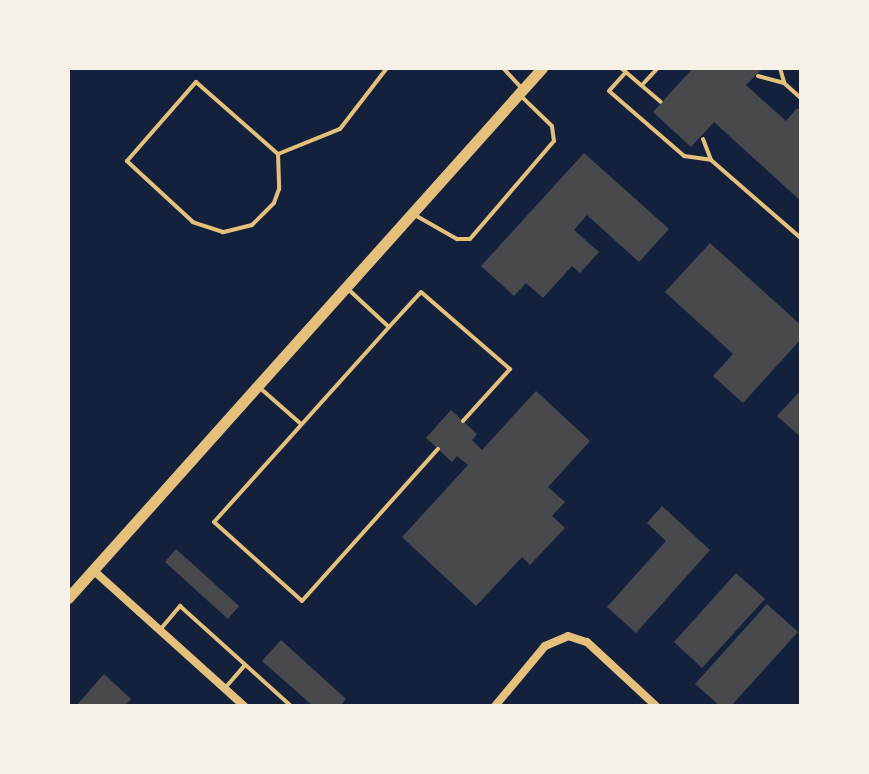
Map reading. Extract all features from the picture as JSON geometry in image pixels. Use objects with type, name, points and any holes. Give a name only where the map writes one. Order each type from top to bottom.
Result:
[{"type":"main road","points":[[68,598],[542,68]]},
{"type":"street","points":[[93,570],[244,706]]},
{"type":"street","points":[[494,706],[551,642],[573,636],[587,642],[656,706]]},
{"type":"lane","points":[[278,154],[340,129],[387,68]]},
{"type":"lane","points":[[412,214],[456,239],[470,240],[554,141],[552,126],[503,68]]},
{"type":"lane","points":[[642,85],[658,68]]},
{"type":"lane","points":[[780,68],[784,83]]},
{"type":"lane","points":[[661,102],[623,70],[610,91],[684,156],[711,160]]},
{"type":"lane","points":[[758,76],[784,83],[802,99]]},
{"type":"lane","points":[[196,82],[278,154],[279,189],[274,203],[252,225],[223,232],[193,222],[126,161],[196,82]]},
{"type":"lane","points":[[703,138],[711,160],[802,239]]},
{"type":"lane","points":[[346,287],[389,328]]},
{"type":"lane","points":[[438,449],[302,601],[214,522],[421,292],[510,369],[463,421]]},
{"type":"lane","points":[[257,386],[301,424]]},
{"type":"lane","points":[[159,630],[180,606],[291,706]]},
{"type":"lane","points":[[224,689],[245,665]]},
{"type":"building","points":[[693,68],[763,68],[746,85],[786,121],[797,108],[802,112],[802,202],[714,122],[691,147],[653,112]]},
{"type":"building","points":[[584,153],[669,229],[639,262],[587,215],[574,230],[599,252],[580,273],[572,266],[543,298],[526,283],[514,296],[481,266]]},
{"type":"building","points":[[710,243],[802,326],[802,338],[743,403],[713,376],[733,354],[665,292]]},
{"type":"building","points":[[802,389],[802,438],[777,416]]},
{"type":"building","points":[[536,391],[590,441],[548,487],[565,502],[552,516],[565,528],[530,565],[522,557],[476,606],[402,537],[468,465],[457,456],[452,462],[426,438],[451,410],[477,434],[472,440],[482,450]]},
{"type":"building","points":[[662,506],[710,550],[636,633],[607,607],[666,541],[647,523]]},
{"type":"building","points":[[176,549],[239,606],[228,619],[165,562]]},
{"type":"building","points":[[736,573],[765,599],[702,668],[674,642]]},
{"type":"building","points":[[767,604],[798,632],[731,706],[720,706],[695,684]]},
{"type":"building","points":[[281,640],[346,699],[340,706],[313,706],[262,661]]},
{"type":"building","points":[[104,674],[131,699],[125,706],[76,706]]}]
